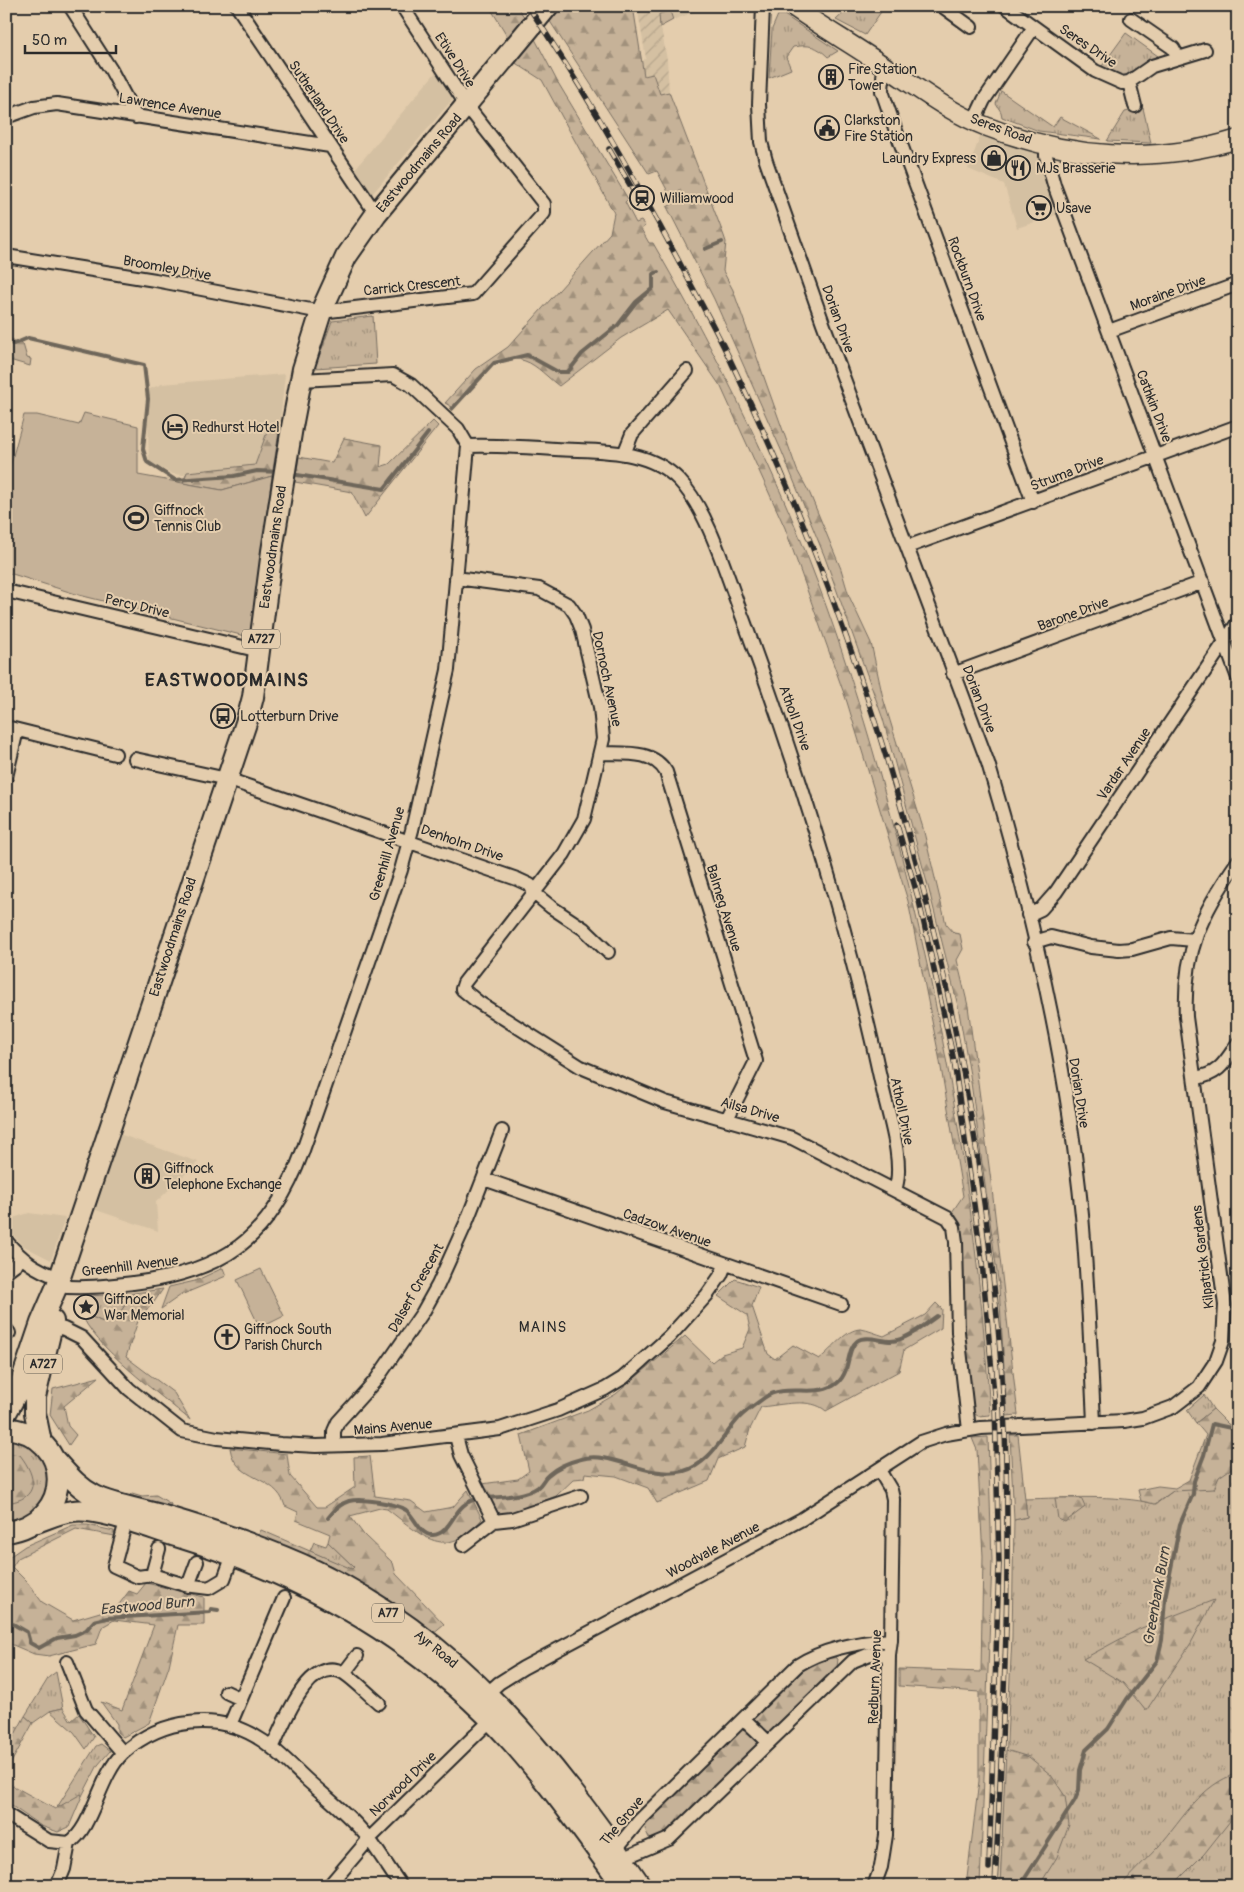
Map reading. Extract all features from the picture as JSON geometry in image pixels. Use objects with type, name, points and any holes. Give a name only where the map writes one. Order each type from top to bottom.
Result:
[{"type":"main road","name":"Eastwoodmains Road","points":[[17,1532],[51,1506],[57,1489],[58,1473],[47,1450],[35,1414],[35,1398],[47,1324],[58,1282],[248,720],[260,651],[284,473],[301,380],[322,312],[346,257],[376,214],[548,6]]},
{"type":"main road","name":"Eastwoodmains Road","points":[[6,1413],[22,1382],[47,1324]]},
{"type":"main road","points":[[6,1428],[24,1431],[47,1450]]},
{"type":"main road","name":"Ayr Road","points":[[47,1450],[74,1482],[94,1496],[220,1533],[316,1571],[372,1602],[431,1641],[496,1715],[554,1767],[615,1857],[641,1886]]},
{"type":"main road","name":"Ayr Road","points":[[17,1532],[74,1510],[102,1514],[233,1556],[316,1591],[360,1615],[481,1699]]},
{"type":"main road","name":"Ayr Road","points":[[615,1857],[622,1886]]},
{"type":"street","points":[[70,6],[111,70],[136,117]]},
{"type":"street","name":"Sutherland Drive","points":[[237,6],[376,214]]},
{"type":"street","name":"Etive Drive","points":[[402,6],[466,106]]},
{"type":"street","name":"Dorian Drive","points":[[763,6],[758,104],[761,142],[766,161],[953,674],[988,763],[1007,828],[1028,915],[1062,1076],[1082,1214],[1094,1424]]},
{"type":"street","name":"Seres Road","points":[[792,6],[950,108],[984,126],[1046,145],[1080,152],[1152,156],[1238,139]]},
{"type":"street","points":[[942,6],[971,27]]},
{"type":"street","name":"Seres Drive","points":[[1005,6],[1111,80],[1122,83],[1129,82]]},
{"type":"street","points":[[1131,19],[1173,48],[1178,57]]},
{"type":"street","points":[[974,121],[984,100],[1034,27]]},
{"type":"street","points":[[1135,106],[1129,82],[1152,66],[1205,50]]},
{"type":"street","name":"Rockburn Drive","points":[[884,66],[882,91],[1033,502]]},
{"type":"street","name":"Lawrence Avenue","points":[[6,117],[34,106],[57,104],[330,146]]},
{"type":"street","name":"Carrick Crescent","points":[[322,312],[473,294],[544,213],[544,204],[466,106]]},
{"type":"street","name":"Cathkin Drive","points":[[1046,145],[1046,156],[1054,185],[1238,678]]},
{"type":"street","name":"Broomley Drive","points":[[6,256],[155,280],[322,312]]},
{"type":"street","name":"Moraine Drive","points":[[1109,331],[1238,284]]},
{"type":"street","points":[[624,454],[632,434],[687,371]]},
{"type":"street","points":[[301,380],[393,375],[411,385],[438,410],[458,429],[468,446]]},
{"type":"street","name":"Struma Drive","points":[[907,547],[1238,426]]},
{"type":"street","name":"Atholl Drive","points":[[468,446],[624,454],[659,464],[679,480],[696,503],[721,559],[774,704],[827,865],[848,940],[899,1169],[895,1190]]},
{"type":"street","name":"Greenhill Avenue","points":[[58,1282],[110,1286],[180,1276],[229,1253],[268,1219],[287,1191],[409,841],[448,670],[468,446]]},
{"type":"street","name":"Dornoch Avenue","points":[[456,578],[540,589],[569,605],[576,615],[582,630],[600,707],[603,739],[584,819],[564,854],[535,894]]},
{"type":"street","name":"Barone Drive","points":[[953,674],[1203,582]]},
{"type":"street","name":"Percy Drive","points":[[6,591],[260,651]]},
{"type":"street","name":"Vardar Avenue","points":[[1028,915],[1041,909],[1056,892],[1238,622]]},
{"type":"street","points":[[6,776],[12,728],[115,754]]},
{"type":"street","name":"Balmeg Avenue","points":[[600,753],[642,755],[654,758],[666,772],[756,1061],[727,1119]]},
{"type":"street","name":"Denholm Drive","points":[[135,758],[227,779],[518,879],[530,885],[535,894],[584,929],[608,952]]},
{"type":"street","name":"Kilpatrick Gardens","points":[[969,1430],[999,1426],[1094,1424],[1143,1418],[1180,1403],[1199,1387],[1209,1374],[1223,1341],[1225,1304],[1194,1078],[1185,994],[1186,973],[1194,940],[1208,910],[1238,861]]},
{"type":"street","name":"Ailsa Drive","points":[[535,894],[464,983],[462,989],[464,992],[581,1067],[665,1102],[792,1138],[948,1218],[954,1227],[958,1332],[969,1430]]},
{"type":"street","points":[[1034,942],[1051,936],[1091,947],[1132,950],[1171,938],[1194,940]]},
{"type":"street","points":[[1194,1078],[1208,1076],[1216,1071],[1224,1064],[1238,1042]]},
{"type":"street","name":"Dalserf Crescent","points":[[334,1446],[338,1422],[376,1380],[423,1312],[452,1257],[502,1131]]},
{"type":"street","name":"Cadzow Avenue","points":[[484,1179],[725,1265],[841,1304]]},
{"type":"street","points":[[6,1241],[22,1259],[58,1282]]},
{"type":"street","points":[[6,1271],[22,1259]]},
{"type":"street","name":"Mains Avenue","points":[[47,1324],[82,1338],[130,1389],[182,1431],[217,1438],[334,1446],[382,1444],[500,1429],[532,1420],[605,1390],[624,1378],[689,1316],[721,1275],[725,1265]]},
{"type":"street","name":"Woodvale Avenue","points":[[481,1699],[523,1668],[802,1519],[921,1442],[969,1430]]},
{"type":"street","points":[[456,1436],[461,1455],[494,1521]]},
{"type":"street","name":"Redburn Avenue","points":[[874,1886],[881,1867],[886,1835],[893,1499],[892,1490],[879,1470]]},
{"type":"street","points":[[464,1545],[494,1521],[512,1519],[581,1496]]},
{"type":"street","points":[[126,1521],[114,1566],[138,1577],[152,1575],[188,1586],[209,1588],[217,1585],[224,1579],[233,1556],[220,1533]]},
{"type":"street","points":[[152,1575],[159,1549]]},
{"type":"street","points":[[188,1586],[197,1562]]},
{"type":"street","points":[[230,1725],[284,1598]]},
{"type":"street","name":"The Grove","points":[[615,1857],[639,1821],[798,1665],[815,1654],[891,1640]]},
{"type":"street","name":"The Grove","points":[[615,1857],[669,1839],[853,1661],[870,1654],[889,1655]]},
{"type":"street","points":[[344,1673],[357,1656]]},
{"type":"street","points":[[68,1662],[86,1710],[123,1753]]},
{"type":"street","points":[[272,1748],[300,1691],[312,1677],[334,1670],[344,1673],[379,1704]]},
{"type":"street","points":[[226,1692],[241,1699]]},
{"type":"street","name":"Norwood Drive","points":[[329,1886],[369,1839],[496,1715]]},
{"type":"street","points":[[744,1719],[768,1742]]},
{"type":"street","points":[[57,1886],[64,1869],[69,1843],[80,1834],[108,1772],[123,1753],[137,1742],[174,1725],[209,1722],[230,1725],[262,1740],[272,1748],[352,1820],[369,1839],[401,1886]]},
{"type":"street","points":[[6,1814],[49,1841],[69,1843]]},
{"type":"shaded area","points":[[637,6],[657,6],[667,60],[669,92],[660,94],[653,74],[644,76],[640,63],[646,58]]},
{"type":"shaded area","points":[[657,6],[710,6],[673,20],[670,11],[659,14]]},
{"type":"shaded area","points":[[441,66],[458,93],[367,200],[350,175]]},
{"type":"shaded area","points":[[984,126],[1046,145],[1065,212],[1017,228],[1004,184],[968,169]]},
{"type":"shaded area","points":[[285,374],[279,432],[267,433],[255,465],[187,472],[184,475],[173,474],[149,462],[147,390],[162,384]]},
{"type":"shaded area","points":[[119,1134],[198,1162],[156,1202],[158,1231],[93,1209]]},
{"type":"shaded area","points":[[29,1213],[65,1218],[51,1260],[22,1245],[6,1227],[6,1224],[13,1218]]},
{"type":"green space","points":[[489,6],[516,6],[526,19],[508,37]]},
{"type":"green space","points":[[540,6],[633,6],[644,76],[653,74],[660,94],[669,92],[726,242],[723,271],[733,290],[797,470],[810,494],[841,569],[849,596],[871,643],[883,698],[923,828],[946,924],[954,933],[960,934],[963,949],[957,960],[968,1006],[992,1189],[1018,1415],[1007,1416],[999,1287],[970,1075],[958,1006],[883,719],[824,555],[782,452],[714,299],[667,207],[674,203],[657,171],[649,174]]},
{"type":"green space","points":[[851,6],[885,6],[865,35],[836,20]]},
{"type":"green space","points":[[670,11],[673,20],[660,27],[659,14]]},
{"type":"green space","points":[[778,15],[784,15],[838,51],[828,57],[820,50],[812,47],[793,47],[786,57],[791,69],[769,78],[772,29]]},
{"type":"green space","points":[[1126,33],[1158,56],[1122,78],[1102,66]]},
{"type":"green space","points":[[535,39],[557,81],[628,199],[625,202],[636,223],[641,221],[645,226],[641,229],[649,243],[653,243],[670,273],[735,396],[766,459],[799,536],[850,676],[879,771],[904,866],[935,1002],[948,1070],[970,1207],[985,1345],[990,1415],[978,1416],[972,1412],[950,1215],[963,1196],[939,1056],[908,901],[847,702],[785,528],[721,387],[668,310],[621,338],[559,386],[525,361],[503,360],[484,372],[452,407],[445,403],[476,369],[508,347],[610,233],[614,213],[542,80],[514,62]]},
{"type":"green space","points":[[1001,91],[1053,127],[1060,117],[1101,139],[1039,131],[1002,117],[996,104]]},
{"type":"green space","points":[[1143,108],[1151,143],[1107,141],[1125,112]]},
{"type":"green space","points":[[373,316],[376,364],[315,368],[332,321]]},
{"type":"green space","points":[[6,337],[23,344],[27,358],[31,359],[30,366],[6,359]]},
{"type":"green space","name":"Giffnock Tennis Club","points":[[84,413],[138,426],[138,475],[222,490],[272,476],[250,634],[245,636],[79,595],[6,572],[6,482],[24,415],[37,415],[79,425]]},
{"type":"green space","points":[[433,421],[438,426],[365,518],[352,492],[295,482],[299,457],[332,463],[344,438],[382,445],[380,467],[389,464]]},
{"type":"green space","points":[[267,432],[279,432],[272,476],[222,490],[183,483],[187,472],[255,465]]},
{"type":"green space","points":[[223,1268],[226,1276],[181,1295],[161,1309],[169,1287],[195,1281]]},
{"type":"green space","points":[[261,1269],[284,1316],[260,1328],[237,1280]]},
{"type":"green space","points":[[735,1279],[759,1287],[752,1306],[768,1354],[775,1359],[793,1345],[819,1359],[850,1332],[861,1329],[884,1336],[925,1315],[936,1303],[942,1309],[941,1328],[904,1350],[899,1371],[826,1411],[812,1404],[804,1403],[761,1407],[750,1429],[745,1447],[718,1459],[709,1481],[657,1503],[648,1488],[616,1476],[585,1473],[584,1478],[574,1479],[556,1496],[498,1518],[482,1484],[518,1479],[529,1471],[521,1435],[588,1410],[616,1394],[685,1336],[712,1362],[722,1354],[742,1348],[750,1329],[747,1315],[718,1296]]},
{"type":"green space","points":[[163,1289],[152,1305],[140,1315],[126,1357],[174,1393],[190,1420],[145,1384],[112,1354],[87,1325],[81,1312],[103,1322],[118,1315],[134,1293]]},
{"type":"green space","points":[[134,1293],[118,1315],[103,1322],[87,1315],[93,1302],[90,1296]]},
{"type":"green space","points":[[99,1377],[64,1406],[68,1426],[76,1435],[69,1445],[50,1415],[53,1389]]},
{"type":"green space","points":[[1204,1395],[1213,1409],[1196,1423],[1187,1410]]},
{"type":"green space","points":[[1213,1409],[1228,1424],[1238,1427],[1238,1464],[1219,1477],[1214,1489],[1173,1491],[1155,1504],[1141,1501],[1138,1490],[1158,1486],[1175,1488],[1189,1480],[1206,1435],[1196,1423]]},
{"type":"green space","points":[[1238,1425],[1238,1886],[1000,1886],[1012,1637],[1014,1520],[1027,1517],[1024,1499],[1107,1498],[1156,1504],[1173,1491],[1194,1481]]},
{"type":"green space","points":[[1010,1435],[1018,1435],[1027,1517],[1014,1520]]},
{"type":"green space","points":[[6,1436],[26,1441],[33,1445],[42,1458],[51,1485],[38,1513],[6,1524]]},
{"type":"green space","points":[[988,1437],[992,1561],[980,1886],[966,1886],[979,1781],[979,1692],[899,1686],[899,1669],[981,1672],[983,1556],[977,1450],[972,1438]]},
{"type":"green space","points":[[230,1448],[287,1454],[290,1476],[317,1507],[325,1507],[355,1487],[354,1457],[370,1456],[375,1496],[411,1501],[426,1512],[453,1507],[468,1490],[482,1519],[469,1532],[457,1540],[434,1541],[412,1528],[387,1509],[380,1508],[350,1516],[364,1535],[393,1563],[396,1574],[444,1624],[432,1634],[332,1566],[258,1536],[261,1530],[352,1569],[354,1567],[328,1542],[330,1534],[296,1520],[298,1512],[285,1506],[273,1488],[239,1467],[233,1459]]},
{"type":"green space","points":[[6,1453],[20,1455],[30,1471],[32,1486],[30,1492],[25,1497],[6,1503]]},
{"type":"green space","points":[[132,1493],[142,1496],[156,1495],[171,1504],[170,1507],[128,1497]]},
{"type":"green space","points":[[1055,1498],[1081,1498],[1085,1507],[1065,1522],[1058,1519]]},
{"type":"green space","points":[[73,1525],[87,1525],[114,1531],[115,1536],[76,1529],[18,1558],[12,1567],[27,1582],[42,1602],[73,1620],[117,1607],[129,1591],[137,1594],[146,1583],[204,1597],[204,1625],[178,1625],[169,1666],[149,1723],[123,1737],[117,1732],[117,1724],[101,1702],[122,1710],[154,1625],[114,1620],[102,1627],[96,1644],[49,1656],[34,1654],[6,1642],[6,1559],[25,1546]]},
{"type":"green space","points":[[314,1542],[326,1546],[328,1542],[354,1567],[352,1570],[310,1551]]},
{"type":"green space","points":[[1214,1600],[1191,1643],[1146,1711],[1123,1683],[1083,1659],[1139,1629]]},
{"type":"green space","points":[[832,1655],[838,1659],[837,1667],[770,1734],[754,1718],[810,1664]]},
{"type":"green space","points":[[56,1672],[63,1708],[50,1711],[33,1723],[25,1716],[49,1677]]},
{"type":"green space","points":[[63,1708],[71,1721],[79,1714],[94,1737],[86,1749],[74,1732],[50,1711]]},
{"type":"green space","points":[[25,1716],[33,1723],[6,1772],[6,1751]]},
{"type":"green space","points":[[6,1720],[19,1729],[6,1751]]},
{"type":"green space","points":[[743,1726],[760,1743],[672,1830],[658,1841],[649,1838],[645,1829],[648,1818]]},
{"type":"green space","points":[[101,1744],[110,1751],[98,1765],[82,1796],[56,1809],[96,1746]]},
{"type":"green space","points":[[1006,1750],[1029,1757],[1051,1775],[1065,1796],[1069,1825],[1057,1857],[1039,1886],[1000,1886]]},
{"type":"green space","points":[[1238,1773],[1238,1811],[1204,1854],[1172,1886],[1121,1886],[1159,1846],[1203,1794],[1225,1778]]},
{"type":"green space","points":[[6,1782],[55,1809],[81,1794],[82,1796],[69,1827],[58,1832],[41,1826],[6,1802]]},
{"type":"waterway","points":[[705,249],[722,242]]},
{"type":"waterway","points":[[452,409],[494,363],[527,355],[558,372],[568,372],[582,354],[618,325],[636,302],[653,288],[653,274],[658,272]]},
{"type":"waterway","points":[[6,342],[14,344],[28,338],[144,365],[148,399],[143,449],[147,462],[175,480],[234,476],[257,471],[280,472]]},
{"type":"waterway","points":[[291,474],[384,489],[428,433]]},
{"type":"waterway","name":"Eastwood Burn","points":[[487,1498],[533,1490],[555,1470],[568,1463],[593,1457],[605,1458],[656,1472],[684,1471],[709,1456],[740,1417],[764,1398],[780,1391],[825,1389],[839,1382],[846,1370],[853,1345],[860,1339],[897,1340],[915,1332],[937,1316]]},
{"type":"waterway","name":"Greenbank Burn","points":[[1020,1886],[1075,1800],[1079,1790],[1080,1770],[1086,1750],[1108,1729],[1127,1699],[1157,1661],[1162,1640],[1165,1598],[1180,1524],[1193,1494],[1194,1481],[1204,1455],[1212,1424],[1231,1428],[1238,1432]]},
{"type":"waterway","name":"Eastwood Burn","points":[[328,1518],[345,1502],[354,1500],[378,1502],[401,1507],[409,1513],[421,1529],[433,1535],[445,1529],[464,1505],[480,1499]]},
{"type":"waterway","name":"Eastwood Burn","points":[[6,1624],[13,1624],[27,1632],[30,1643],[39,1648],[57,1638],[75,1635],[86,1630],[94,1621],[107,1618],[210,1612],[211,1609],[218,1610]]},
{"type":"railway","points":[[528,6],[590,104],[666,237],[734,368],[790,491],[839,617],[882,745],[920,875],[950,1007],[975,1140],[993,1274],[1004,1409],[1007,1588],[995,1886]]},
{"type":"railway","points":[[609,149],[637,197]]},
{"type":"railway","points":[[897,825],[919,901],[954,1061],[982,1262],[995,1405],[999,1564],[989,1868]]},
{"type":"place","name":"Fire Station Tower","points":[[831,77]]},
{"type":"place","name":"Clarkston Fire Station","points":[[827,128]]},
{"type":"place","name":"Laundry Express","points":[[994,158]]},
{"type":"place","name":"MJs Brasserie","points":[[1018,168]]},
{"type":"place","name":"Williamwood","points":[[642,198]]},
{"type":"place","name":"Usave","points":[[1039,208]]},
{"type":"place","name":"Redhurst Hotel","points":[[175,427]]},
{"type":"place","name":"Giffnock Tennis Club","points":[[136,518]]},
{"type":"place","name":"Lotterburn Drive","points":[[223,716]]},
{"type":"place","name":"Giffnock Telephone Exchange","points":[[147,1176]]},
{"type":"place","name":"Giffnock War Memorial","points":[[86,1307]]},
{"type":"place","name":"Giffnock South Parish Church","points":[[227,1337]]},
{"type":"district","name":"EASTWOODMAINS","points":[[227,680]]},
{"type":"district","name":"MAINS","points":[[543,1327]]}]
